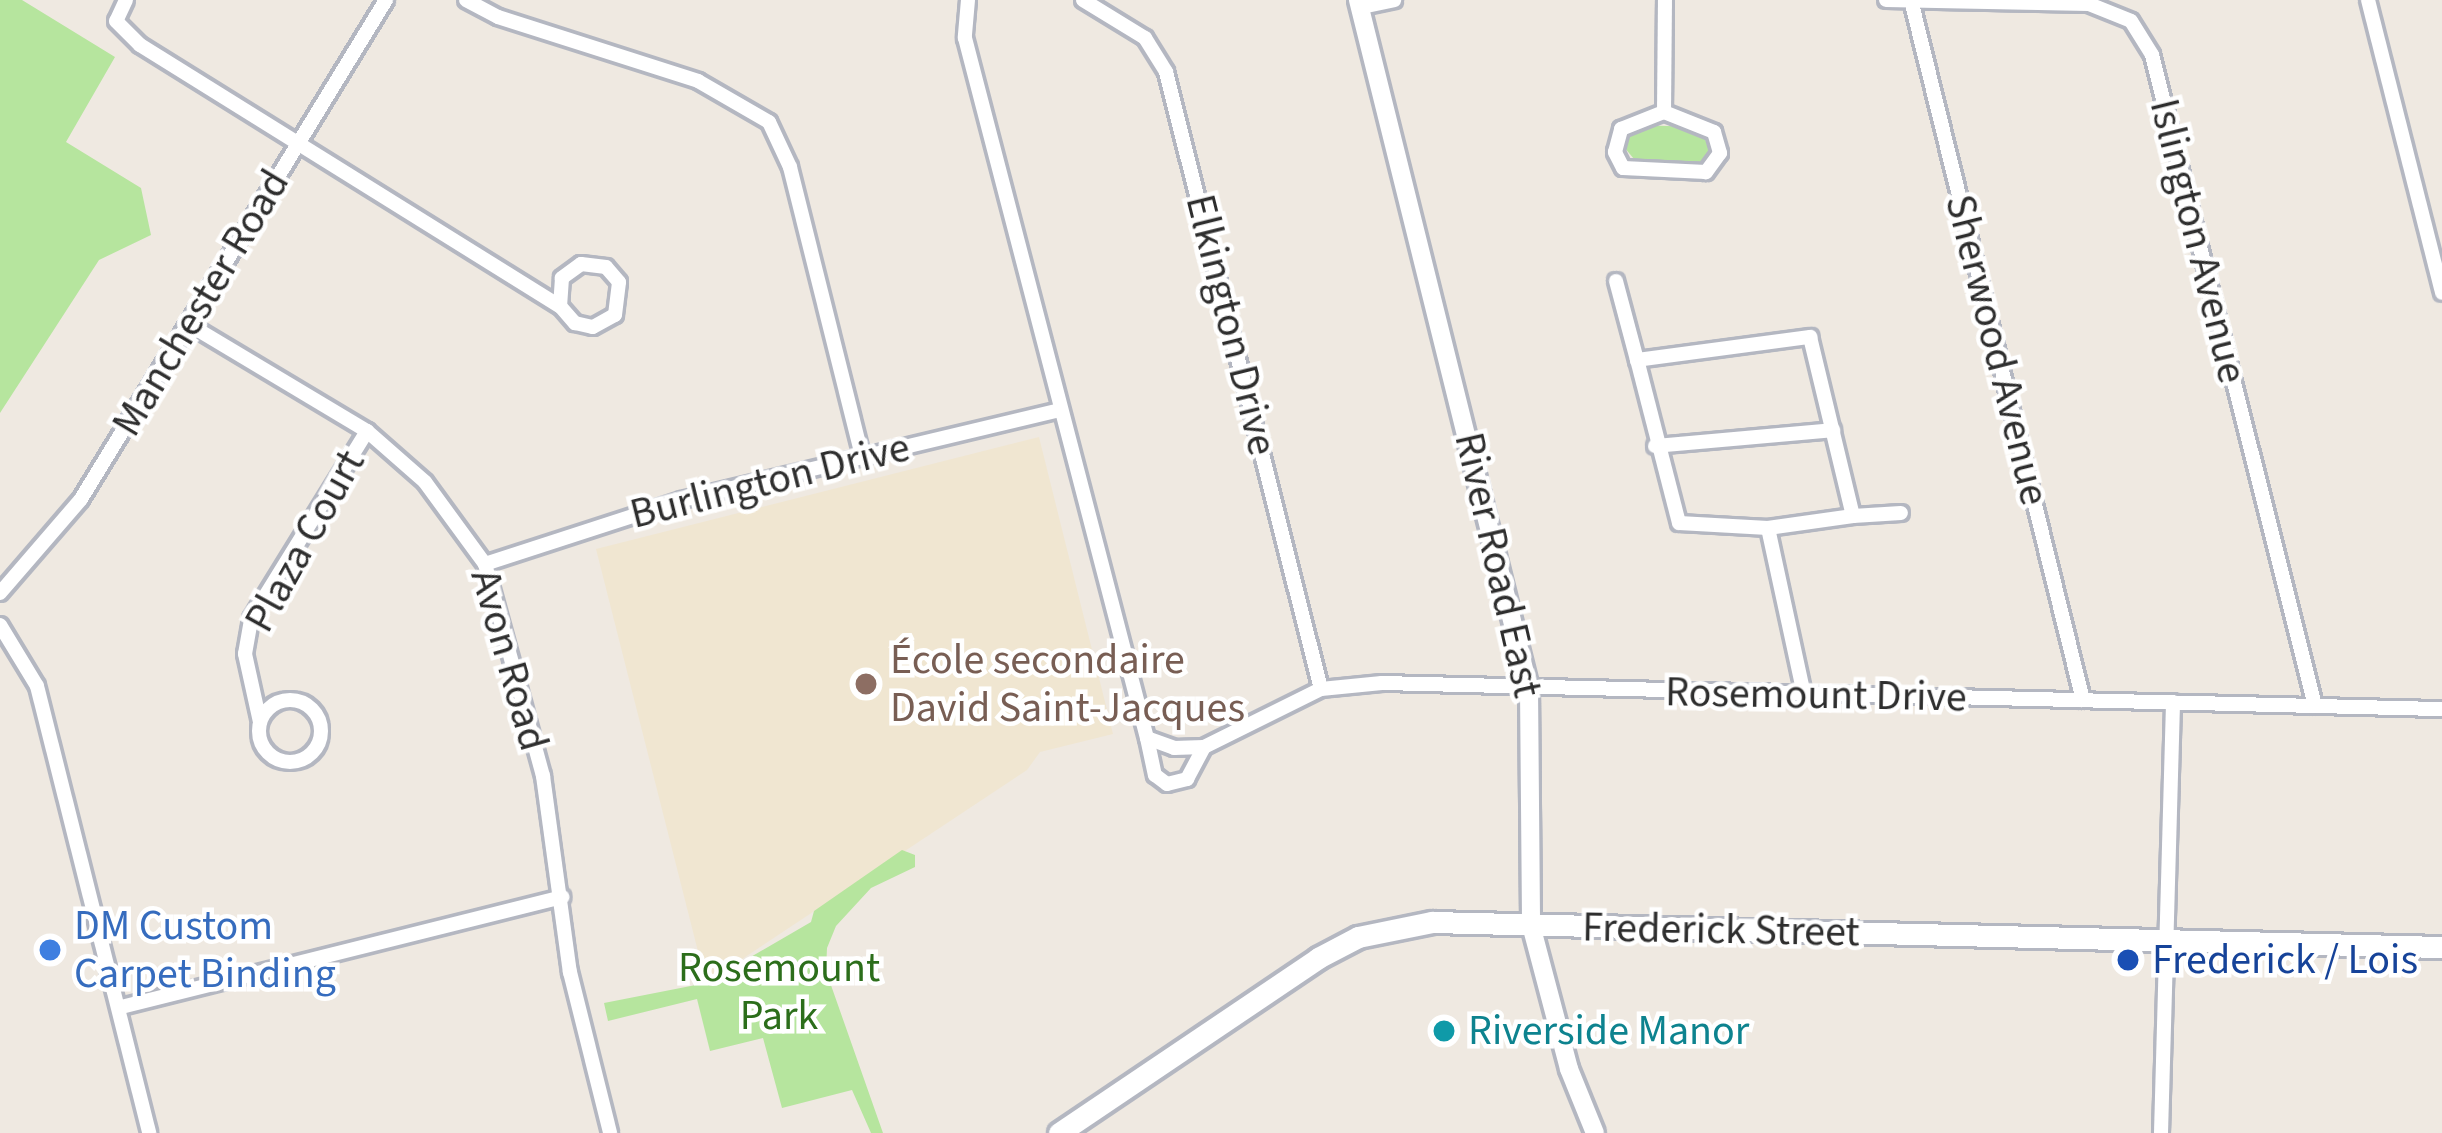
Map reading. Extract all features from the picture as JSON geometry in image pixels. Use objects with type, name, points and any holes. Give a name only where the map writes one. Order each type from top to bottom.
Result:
[{"type":"main road","name":"Frederick Street","points":[[1059,1133],[1358,937],[1432,922],[2442,947]]},
{"type":"street","points":[[126,0],[116,21],[123,30],[560,306],[581,326],[604,324],[620,304],[619,282],[606,267],[581,264],[562,278],[560,306]]},
{"type":"street","name":"Manchester Road","points":[[0,593],[81,499],[386,0]]},
{"type":"street","points":[[466,0],[498,17],[698,81],[769,122],[790,166],[862,456]]},
{"type":"street","name":"Rosemount Drive","points":[[968,0],[965,38],[1059,410],[1155,775],[1167,784],[1187,779],[1204,747],[1321,689],[1529,689],[2442,709]]},
{"type":"street","name":"Elkington Drive","points":[[1083,0],[1145,38],[1166,72],[1321,689]]},
{"type":"street","points":[[1360,4],[1394,0]]},
{"type":"street","points":[[1664,112],[1665,0]]},
{"type":"street","name":"Islington Avenue","points":[[1886,0],[2089,4],[2131,21],[2152,55],[2315,706]]},
{"type":"street","name":"Sherwood Avenue","points":[[1912,0],[2083,700]]},
{"type":"street","points":[[2368,0],[2442,293]]},
{"type":"street","name":"River Road East","points":[[1360,4],[1529,689],[1531,925],[1569,1069],[1595,1133]]},
{"type":"street","points":[[1664,112],[1714,132],[1720,153],[1706,172],[1623,168],[1616,152],[1621,129],[1664,112]]},
{"type":"street","points":[[1616,281],[1678,524],[1768,528],[1900,513]]},
{"type":"street","name":"Avon Road","points":[[190,325],[367,431],[425,482],[485,564],[543,776],[570,972],[610,1133]]},
{"type":"street","points":[[1636,360],[1810,337],[1852,516]]},
{"type":"street","name":"Burlington Drive","points":[[485,564],[645,510],[1059,410]]},
{"type":"street","points":[[1655,446],[1833,430]]},
{"type":"street","name":"Plaza Court","points":[[260,722],[275,703],[296,700],[316,713],[321,737],[304,760],[276,759],[263,747],[245,654],[251,620],[367,431]]},
{"type":"street","points":[[1768,528],[1804,694]]},
{"type":"street","points":[[0,625],[38,686],[121,1007],[148,1133]]},
{"type":"street","points":[[2161,1133],[2173,702]]},
{"type":"street","points":[[1147,738],[1174,748],[1204,747]]},
{"type":"street","points":[[121,1007],[563,897]]},
{"type":"shaded area","name":"École secondaire David Saint-Jacques","points":[[1039,437],[1113,734],[1040,752],[1027,770],[706,983],[596,549]]},
{"type":"green space","points":[[0,0],[22,0],[115,57],[66,142],[141,188],[151,235],[99,260],[0,413]]},
{"type":"green space","points":[[1636,125],[1699,127],[1711,152],[1697,167],[1639,165],[1624,147]]},
{"type":"green space","name":"Rosemount Park","points":[[902,850],[915,855],[915,867],[871,888],[836,926],[827,948],[826,971],[883,1133],[871,1133],[852,1090],[782,1108],[763,1038],[710,1051],[697,999],[608,1021],[604,1003],[706,983],[811,922],[814,911]]},
{"type":"place","name":"École secondaire David Saint-Jacques","points":[[866,684]]},
{"type":"place","name":"DM Custom Carpet Binding","points":[[50,950]]},
{"type":"place","name":"Frederick / Lois","points":[[2128,960]]},
{"type":"place","name":"Riverside Manor","points":[[1444,1031]]}]
